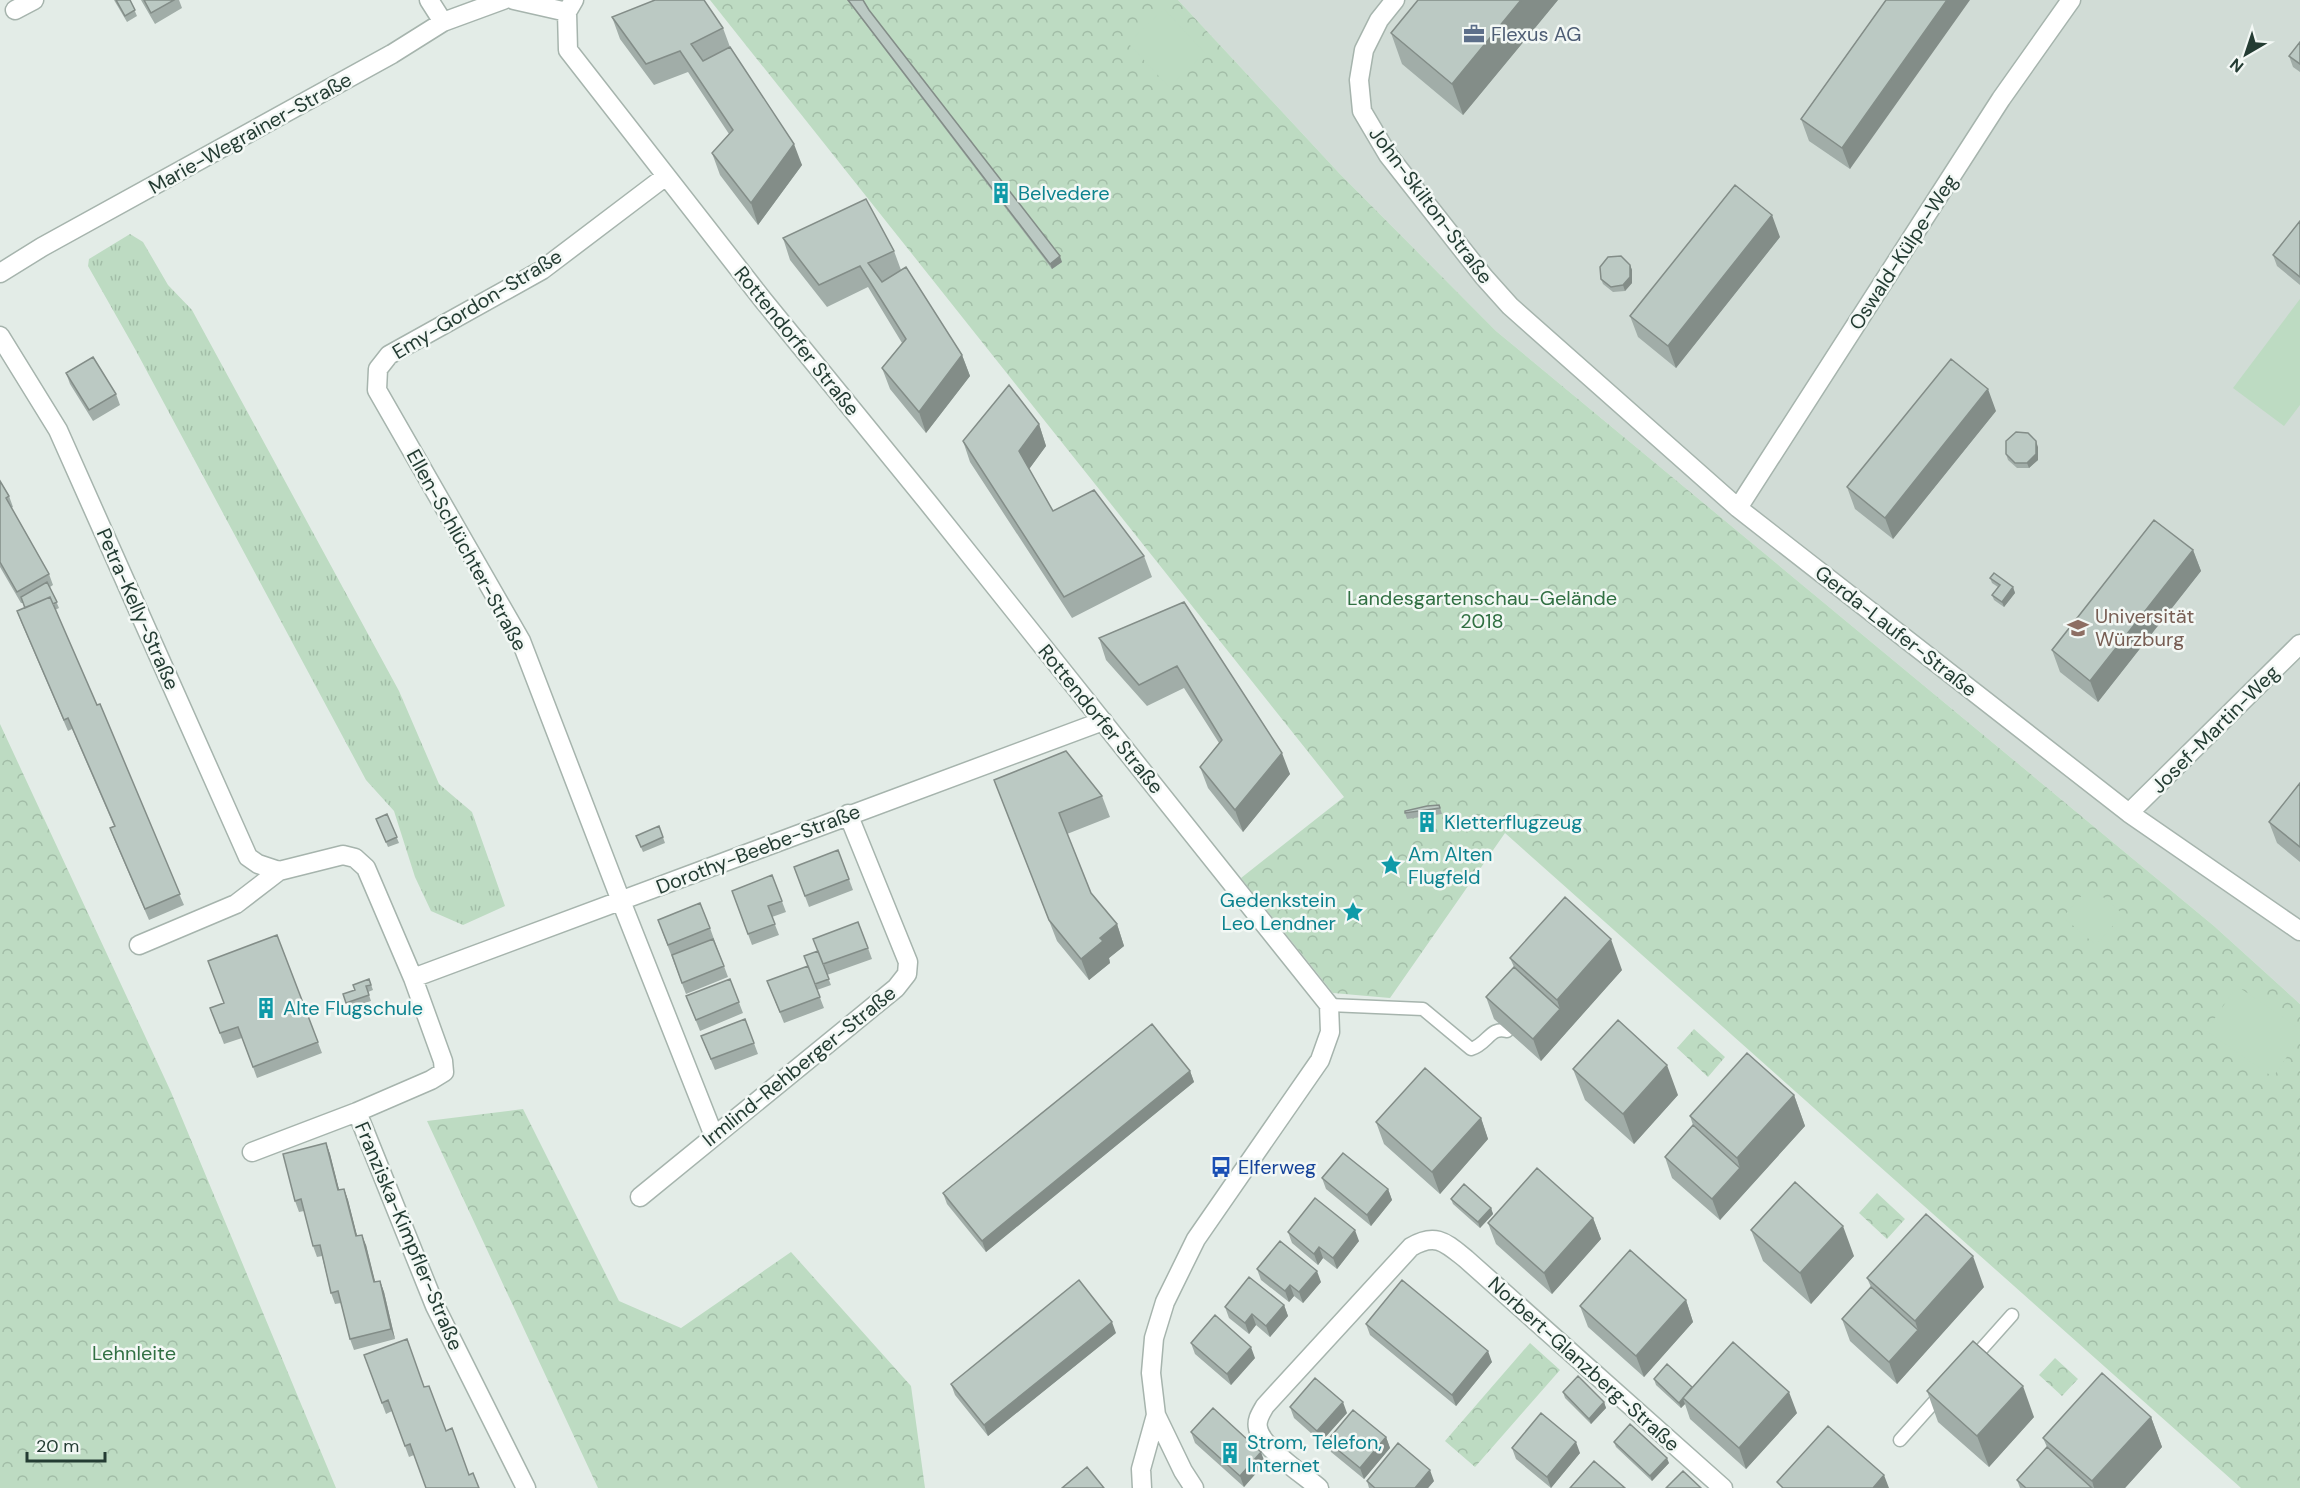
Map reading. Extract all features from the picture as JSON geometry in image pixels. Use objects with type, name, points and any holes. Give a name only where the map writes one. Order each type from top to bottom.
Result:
[{"type":"street","points":[[15,10],[34,0]]},
{"type":"street","points":[[429,0],[443,22]]},
{"type":"street","name":"Marie-Wegrainer-Straße","points":[[0,273],[392,54],[443,22],[503,0]]},
{"type":"street","points":[[514,0],[570,6]]},
{"type":"street","name":"John-Skilton-Straße","points":[[1395,0],[1379,20],[1364,50],[1359,80],[1362,111],[1388,155],[1484,278],[1510,306]]},
{"type":"street","name":"Oswald-Külpe-Weg","points":[[1738,508],[2001,99],[2071,0]]},
{"type":"street","name":"Rottendorfer Straße","points":[[570,6],[568,50],[770,309],[1329,1005]]},
{"type":"street","name":"Emy-Gordon-Straße","points":[[378,369],[389,355],[542,270],[666,176]]},
{"type":"street","name":"Gerda-Laufer-Straße","points":[[1510,306],[1738,508],[2129,813],[2300,931]]},
{"type":"street","name":"Petra-Kelly-Straße","points":[[0,336],[58,430],[248,857],[258,864],[279,871]]},
{"type":"street","name":"Ellen-Schlüchter-Straße","points":[[378,369],[377,390],[521,640],[621,902],[714,1136]]},
{"type":"street","name":"Josef-Martin-Weg","points":[[2129,813],[2300,644]]},
{"type":"street","name":"Dorothy-Beebe-Straße","points":[[413,978],[621,902],[848,814],[1103,721]]},
{"type":"street","name":"Irmlind-Rehberger-Straße","points":[[640,1197],[896,988],[907,974],[908,962],[848,814]]},
{"type":"street","points":[[140,945],[236,904],[279,871],[343,855],[355,858],[366,868],[413,978]]},
{"type":"street","name":"Franziska-Kimpfler-Straße","points":[[252,1152],[357,1112],[432,1080],[444,1072],[443,1062],[413,978]]},
{"type":"street","points":[[1194,1488],[1183,1471],[1156,1415],[1151,1373],[1154,1338],[1165,1302],[1196,1239],[1320,1060],[1330,1032],[1329,1005]]},
{"type":"street","name":"Franziska-Kimpfler-Straße","points":[[357,1112],[435,1306],[526,1488]]},
{"type":"street","name":"Norbert-Glanzberg-Straße","points":[[1318,1488],[1263,1442],[1258,1428],[1259,1416],[1265,1406],[1411,1247],[1421,1241],[1432,1239],[1445,1242],[1723,1488]]},
{"type":"street","points":[[1142,1488],[1141,1469],[1156,1415]]},
{"type":"lane","points":[[1329,1005],[1423,1009],[1471,1048],[1480,1046],[1494,1031],[1507,1030]]},
{"type":"lane","points":[[1963,1370],[2012,1315]]},
{"type":"lane","points":[[1900,1440],[1948,1386]]},
{"type":"shaded area","name":"Universität Würzburg","points":[[1178,0],[2300,0],[2300,1004],[2214,926],[1496,331],[1339,173]]},
{"type":"green space","name":"Landesgartenschau-Gelände 2018","points":[[710,0],[1178,0],[1339,173],[1496,331],[2214,926],[2300,1004],[2300,1488],[2241,1488],[1505,833],[1390,998],[1333,993],[1241,878],[1344,797]]},
{"type":"green space","points":[[1164,9],[1205,53],[1169,87],[1128,43]]},
{"type":"green space","points":[[130,234],[143,242],[168,285],[192,310],[399,691],[439,784],[472,812],[505,906],[463,925],[431,911],[415,877],[394,811],[366,780],[135,349],[88,266],[89,259]]},
{"type":"green space","points":[[2300,299],[2300,405],[2284,426],[2233,388]]},
{"type":"green space","name":"Lehnleite","points":[[0,724],[171,1092],[336,1488],[0,1488]]},
{"type":"green space","points":[[2090,886],[2123,914],[2096,945],[2063,917]]},
{"type":"green space","points":[[2237,986],[2300,1029],[2300,1038],[2273,1077],[2206,1031]]},
{"type":"green space","points":[[1694,1029],[1725,1057],[1708,1077],[1677,1048]]},
{"type":"green space","points":[[523,1109],[619,1301],[681,1328],[791,1252],[911,1386],[925,1488],[598,1488],[427,1121]]},
{"type":"green space","points":[[1877,1193],[1905,1219],[1887,1239],[1859,1213]]},
{"type":"green space","points":[[1530,1343],[1560,1370],[1475,1467],[1445,1441]]},
{"type":"green space","points":[[2055,1358],[2078,1379],[2062,1396],[2039,1375]]},
{"type":"building","points":[[116,0],[130,0],[135,10],[125,16]]},
{"type":"building","points":[[144,0],[174,0],[151,13]]},
{"type":"building","points":[[655,0],[704,0],[723,28],[691,44],[703,61],[730,47],[794,144],[751,203],[712,153],[733,130],[680,51],[646,64],[612,17]]},
{"type":"building","name":"Belvedere","points":[[848,0],[863,0],[1060,256],[1050,264]]},
{"type":"building","points":[[1418,0],[1521,0],[1452,84],[1391,33]]},
{"type":"building","points":[[1886,0],[1947,0],[1842,148],[1801,119]]},
{"type":"building","points":[[2300,42],[2300,64],[2289,56]]},
{"type":"building","points":[[1735,185],[1772,215],[1668,346],[1630,316]]},
{"type":"building","points":[[866,199],[894,251],[868,263],[882,282],[906,267],[962,355],[919,412],[882,368],[906,339],[860,266],[819,285],[783,238]]},
{"type":"building","points":[[2300,221],[2300,277],[2273,255]]},
{"type":"building","points":[[1621,256],[1630,265],[1630,277],[1623,285],[1611,287],[1601,279],[1600,267],[1608,257]]},
{"type":"building","points":[[93,357],[116,394],[89,410],[66,373]]},
{"type":"building","points":[[1951,359],[1988,389],[1885,518],[1847,487]]},
{"type":"building","points":[[1009,385],[1039,424],[1019,451],[1053,511],[1094,490],[1144,556],[1064,597],[963,441]]},
{"type":"building","points":[[2016,432],[2028,433],[2036,441],[2036,454],[2027,463],[2015,463],[2006,454],[2006,441]]},
{"type":"building","points":[[0,481],[9,496],[6,498],[49,574],[17,592],[0,562]]},
{"type":"building","points":[[2154,520],[2193,550],[2090,681],[2052,650]]},
{"type":"building","points":[[1994,573],[2013,587],[2002,602],[1992,595],[2000,585],[1990,578]]},
{"type":"building","points":[[47,582],[57,602],[53,604],[50,597],[25,608],[21,597]]},
{"type":"building","points":[[50,597],[97,705],[100,704],[180,894],[145,909],[110,828],[115,826],[68,718],[64,720],[17,611]]},
{"type":"building","points":[[1184,602],[1282,753],[1235,810],[1200,767],[1222,740],[1177,666],[1139,685],[1099,638]]},
{"type":"building","points":[[1066,751],[1102,796],[1059,813],[1091,893],[1117,924],[1100,938],[1103,941],[1081,959],[1049,920],[994,780]]},
{"type":"building","points":[[2300,783],[2300,847],[2269,822]]},
{"type":"building","points":[[1439,805],[1440,808],[1405,813],[1405,811]]},
{"type":"building","points":[[387,814],[397,837],[386,842],[376,819]]},
{"type":"building","points":[[659,826],[663,837],[641,847],[636,836]]},
{"type":"building","points":[[838,850],[849,879],[805,896],[794,867]]},
{"type":"building","points":[[772,875],[782,901],[768,906],[775,924],[748,934],[732,891]]},
{"type":"building","points":[[1565,897],[1611,939],[1557,1000],[1510,958]]},
{"type":"building","points":[[700,903],[710,928],[668,945],[658,920]]},
{"type":"building","points":[[858,922],[868,948],[823,964],[813,939]]},
{"type":"building","name":"Alte Flugschule","points":[[277,935],[318,1042],[253,1067],[238,1027],[220,1033],[210,1008],[224,1003],[208,961]]},
{"type":"building","points":[[713,939],[724,966],[682,983],[672,955]]},
{"type":"building","points":[[818,951],[829,979],[815,984],[804,956]]},
{"type":"building","points":[[808,966],[820,997],[780,1012],[767,981]]},
{"type":"building","points":[[1514,967],[1560,1009],[1533,1039],[1486,997]]},
{"type":"building","points":[[369,979],[371,985],[366,986],[369,995],[346,1003],[343,994],[355,990],[353,985]]},
{"type":"building","points":[[730,979],[739,1002],[696,1020],[686,996]]},
{"type":"building","points":[[745,1019],[754,1043],[711,1059],[701,1036]]},
{"type":"building","points":[[1618,1020],[1667,1065],[1623,1114],[1573,1069]]},
{"type":"building","points":[[1152,1024],[1190,1071],[982,1241],[943,1193]]},
{"type":"building","points":[[1747,1053],[1794,1095],[1737,1158],[1690,1116]]},
{"type":"building","points":[[1425,1068],[1481,1118],[1432,1172],[1376,1122]]},
{"type":"building","points":[[1693,1125],[1740,1168],[1712,1199],[1665,1157]]},
{"type":"building","points":[[326,1143],[338,1190],[344,1189],[356,1236],[362,1235],[374,1282],[380,1281],[391,1329],[350,1339],[338,1291],[331,1293],[320,1245],[313,1246],[301,1199],[295,1201],[283,1154]]},
{"type":"building","points":[[1343,1153],[1388,1189],[1367,1215],[1322,1178]]},
{"type":"building","points":[[1537,1168],[1593,1218],[1544,1273],[1488,1223]]},
{"type":"building","points":[[1795,1182],[1843,1226],[1800,1273],[1751,1230]]},
{"type":"building","points":[[1464,1184],[1491,1208],[1478,1222],[1451,1199]]},
{"type":"building","points":[[1315,1198],[1355,1230],[1333,1258],[1319,1247],[1314,1254],[1288,1232]]},
{"type":"building","points":[[1926,1214],[1973,1256],[1915,1321],[1867,1278]]},
{"type":"building","points":[[1280,1241],[1317,1271],[1299,1292],[1290,1285],[1285,1291],[1257,1269]]},
{"type":"building","points":[[1630,1250],[1686,1300],[1636,1356],[1580,1306]]},
{"type":"building","points":[[1249,1277],[1284,1305],[1266,1326],[1252,1314],[1245,1323],[1225,1307]]},
{"type":"building","points":[[1079,1280],[1112,1322],[984,1425],[951,1384]]},
{"type":"building","points":[[1402,1280],[1488,1351],[1452,1395],[1366,1324]]},
{"type":"building","points":[[1871,1287],[1918,1330],[1889,1362],[1842,1319]]},
{"type":"building","points":[[1215,1315],[1251,1347],[1227,1374],[1191,1343]]},
{"type":"building","points":[[407,1339],[424,1387],[429,1386],[446,1431],[452,1428],[469,1475],[473,1473],[479,1488],[426,1488],[410,1444],[405,1446],[388,1400],[382,1403],[364,1355]]},
{"type":"building","points":[[1973,1341],[2023,1386],[1977,1436],[1927,1391]]},
{"type":"building","points":[[1733,1342],[1789,1392],[1739,1448],[1683,1398]]},
{"type":"building","points":[[1667,1364],[1692,1387],[1679,1403],[1654,1379]]},
{"type":"building","points":[[2102,1373],[2151,1417],[2092,1481],[2043,1438]]},
{"type":"building","points":[[1578,1376],[1604,1402],[1589,1419],[1563,1392]]},
{"type":"building","points":[[1315,1378],[1343,1402],[1317,1431],[1290,1407]]},
{"type":"building","name":"Strom, Telefon, Internet","points":[[1213,1408],[1261,1452],[1240,1476],[1191,1432]]},
{"type":"building","points":[[1353,1410],[1386,1437],[1360,1468],[1327,1441]]},
{"type":"building","points":[[1541,1413],[1576,1442],[1547,1477],[1512,1448]]},
{"type":"building","points":[[1630,1424],[1667,1458],[1650,1476],[1614,1442]]},
{"type":"building","points":[[1828,1426],[1884,1475],[1873,1488],[1783,1488],[1777,1482]]},
{"type":"building","points":[[1398,1443],[1430,1470],[1415,1488],[1375,1488],[1367,1481]]},
{"type":"building","points":[[2047,1447],[2092,1488],[2026,1488],[2017,1480]]},
{"type":"building","points":[[1594,1461],[1625,1488],[1570,1488]]},
{"type":"building","points":[[1087,1467],[1104,1488],[1062,1488]]},
{"type":"building","points":[[1683,1471],[1701,1488],[1666,1488]]},
{"type":"place","name":"Flexus AG","points":[[1474,34]]},
{"type":"place","name":"Belvedere","points":[[1001,193]]},
{"type":"place","name":"Universität Würzburg","points":[[2078,628]]},
{"type":"place","name":"Kletterflugzeug","points":[[1427,822]]},
{"type":"place","name":"Am Alten Flugfeld","points":[[1391,865]]},
{"type":"place","name":"Gedenkstein Leo Lendner","points":[[1353,912]]},
{"type":"place","name":"Alte Flugschule","points":[[266,1008]]},
{"type":"place","name":"Elferweg","points":[[1221,1167]]},
{"type":"place","name":"Strom, Telefon, Internet","points":[[1230,1453]]}]
